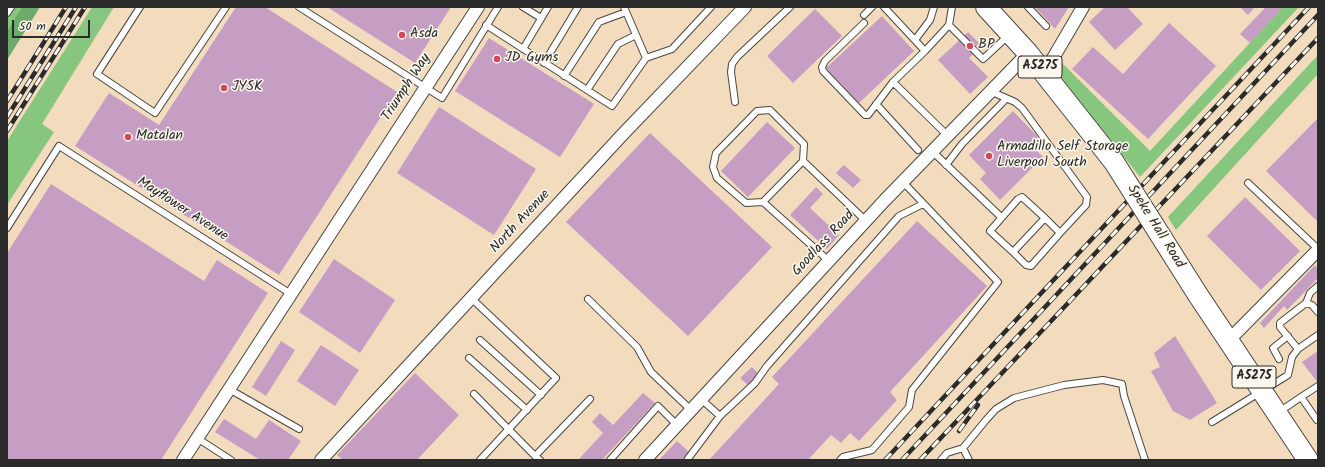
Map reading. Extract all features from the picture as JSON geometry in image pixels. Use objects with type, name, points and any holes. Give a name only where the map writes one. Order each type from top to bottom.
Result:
[{"type":"highway","name":"Speke Hall Road","points":[[986,7],[1028,53],[1114,162],[1198,295],[1308,460]]},
{"type":"street","name":"Triumph Way","points":[[183,460],[478,7]]},
{"type":"street","name":"North Avenue","points":[[321,460],[623,134],[745,7]]},
{"type":"street","points":[[1042,70],[1052,60],[1083,7]]},
{"type":"street","name":"Goodlass Road","points":[[645,460],[866,221],[1028,53]]},
{"type":"street","points":[[1229,340],[1318,249]]},
{"type":"lane","points":[[7,13],[11,7]]},
{"type":"lane","points":[[140,7],[97,74],[155,113],[226,7]]},
{"type":"lane","points":[[299,7],[442,98],[498,7]]},
{"type":"lane","points":[[523,7],[542,18]]},
{"type":"lane","points":[[523,49],[548,7]]},
{"type":"lane","points":[[544,63],[578,7]]},
{"type":"lane","points":[[486,25],[612,106],[646,58],[672,49],[711,7]]},
{"type":"lane","points":[[735,102],[731,72],[732,64],[737,57],[790,7]]},
{"type":"lane","points":[[864,15],[872,7]]},
{"type":"lane","points":[[884,7],[925,51]]},
{"type":"lane","points":[[915,40],[930,20],[934,7]]},
{"type":"lane","points":[[864,22],[825,61],[822,67],[823,71],[864,115],[868,115],[894,82],[949,25],[952,7]]},
{"type":"lane","points":[[1028,7],[1046,26]]},
{"type":"lane","points":[[564,76],[599,22],[625,10],[646,58]]},
{"type":"lane","points":[[949,25],[983,59],[1010,34]]},
{"type":"lane","points":[[587,90],[618,44],[636,35]]},
{"type":"lane","points":[[894,82],[948,136]]},
{"type":"lane","points":[[990,91],[1022,108],[1087,197],[1086,205],[1031,266],[1026,265],[990,231],[1001,217],[1018,199],[1022,197],[1060,233]]},
{"type":"lane","points":[[946,165],[962,144],[1006,99]]},
{"type":"lane","points":[[876,104],[918,150]]},
{"type":"lane","points":[[763,202],[803,161],[804,144],[770,110],[757,110],[716,153],[713,167],[717,178],[746,202],[763,202],[829,261]]},
{"type":"lane","name":"Mayflower Avenue","points":[[7,228],[59,146],[291,294]]},
{"type":"lane","points":[[932,151],[1001,217]]},
{"type":"lane","points":[[803,161],[866,221]]},
{"type":"lane","points":[[840,460],[843,457],[872,450],[909,407],[912,390],[998,282],[903,182]]},
{"type":"lane","points":[[1248,183],[1318,249]]},
{"type":"lane","points":[[687,460],[720,416],[755,383],[766,366],[899,216],[923,204]]},
{"type":"lane","points":[[1013,252],[1045,218]]},
{"type":"lane","points":[[1298,349],[1280,326],[1280,323],[1306,303],[1310,293],[1318,286]]},
{"type":"lane","points":[[471,298],[556,378],[480,460]]},
{"type":"lane","points":[[588,299],[637,347],[651,372],[691,410]]},
{"type":"lane","points":[[1306,303],[1312,305],[1318,312]]},
{"type":"lane","points":[[1279,359],[1273,348],[1288,336]]},
{"type":"lane","points":[[1292,382],[1288,375],[1292,357],[1298,349],[1318,336]]},
{"type":"lane","points":[[480,340],[541,395]]},
{"type":"lane","points":[[469,358],[527,410]]},
{"type":"lane","points":[[1212,422],[1288,375]]},
{"type":"lane","points":[[941,460],[947,454],[963,448],[996,409],[1014,398],[1058,386],[1103,380],[1122,384],[1124,396],[1145,460]]},
{"type":"lane","points":[[1277,413],[1318,386]]},
{"type":"lane","points":[[229,390],[299,429]]},
{"type":"lane","points":[[474,394],[538,458],[590,399]]},
{"type":"lane","points":[[1301,397],[1317,420]]},
{"type":"lane","points":[[701,399],[720,416]]},
{"type":"lane","points":[[610,460],[658,406],[678,425]]},
{"type":"lane","points":[[197,438],[231,460]]},
{"type":"lane","points":[[963,448],[969,460]]},
{"type":"green space","points":[[7,7],[34,7],[7,50]]},
{"type":"green space","points":[[22,7],[40,7],[7,60],[7,32]]},
{"type":"green space","points":[[92,7],[114,7],[42,124],[54,132],[7,205],[7,141]]},
{"type":"green space","points":[[1283,7],[1299,7],[1140,177],[1056,71],[1060,61],[1150,151]]},
{"type":"green space","points":[[1318,55],[1318,74],[1176,230],[1168,217]]},
{"type":"building","points":[[236,7],[265,7],[397,92],[279,275],[75,146],[109,93],[159,125]]},
{"type":"building","name":"Asda","points":[[327,7],[451,7],[415,63]]},
{"type":"building","points":[[1035,7],[1069,7],[1055,29]]},
{"type":"building","points":[[1105,7],[1127,7],[1143,24],[1115,50],[1089,22]]},
{"type":"building","points":[[1240,7],[1255,7],[1248,15]]},
{"type":"building","points":[[1266,7],[1283,7],[1250,43],[1240,34]]},
{"type":"building","points":[[815,9],[842,36],[793,83],[767,56]]},
{"type":"building","points":[[882,16],[914,51],[859,103],[826,68]]},
{"type":"building","points":[[1169,23],[1216,66],[1148,139],[1072,69],[1093,47],[1123,74]]},
{"type":"building","points":[[968,32],[982,46],[969,58],[988,77],[970,94],[938,60]]},
{"type":"building","points":[[489,38],[594,104],[560,157],[455,91]]},
{"type":"building","points":[[439,107],[536,169],[494,235],[397,173]]},
{"type":"building","points":[[1013,111],[1038,137],[1030,144],[1043,157],[1000,200],[980,179],[986,173],[969,155]]},
{"type":"building","points":[[1318,118],[1318,222],[1266,171]]},
{"type":"building","points":[[767,122],[795,148],[748,197],[721,171]]},
{"type":"building","points":[[650,133],[772,247],[688,336],[566,222]]},
{"type":"building","points":[[844,165],[861,180],[853,188],[836,173]]},
{"type":"building","points":[[51,184],[204,281],[217,260],[268,293],[161,460],[7,460],[7,253]]},
{"type":"building","points":[[816,187],[823,194],[810,208],[839,235],[827,249],[790,215]]},
{"type":"building","points":[[1245,197],[1300,251],[1261,290],[1207,236]]},
{"type":"building","points":[[917,221],[987,286],[890,392],[897,400],[859,441],[850,433],[841,443],[831,435],[808,460],[709,460],[779,384],[772,377]]},
{"type":"building","points":[[334,259],[395,300],[360,353],[299,312]]},
{"type":"building","points":[[1315,265],[1318,270],[1318,278],[1287,310],[1284,306],[1264,328],[1260,323]]},
{"type":"building","points":[[1175,336],[1217,403],[1190,420],[1173,411],[1151,371],[1160,367],[1154,353]]},
{"type":"building","points":[[281,341],[295,350],[266,396],[252,387]]},
{"type":"building","points":[[321,345],[359,370],[335,406],[297,381]]},
{"type":"building","points":[[1318,351],[1318,383],[1302,362]]},
{"type":"building","points":[[752,367],[759,374],[748,385],[740,378]]},
{"type":"building","points":[[415,373],[459,415],[417,460],[343,460],[337,455]]},
{"type":"building","points":[[643,393],[655,403],[602,460],[578,460],[603,433],[592,422],[600,413],[613,425]]},
{"type":"building","points":[[224,419],[256,439],[269,420],[301,441],[288,460],[260,460],[215,432]]},
{"type":"building","points":[[677,441],[689,452],[681,460],[659,460]]},
{"type":"railway","points":[[7,101],[66,7]]},
{"type":"railway","points":[[7,117],[76,7]]},
{"type":"railway","points":[[7,131],[85,7]]},
{"type":"railway","points":[[885,460],[1309,7]]},
{"type":"railway","points":[[902,460],[1318,15]]},
{"type":"railway","points":[[920,460],[1318,38]]},
{"type":"railway","points":[[959,431],[978,405]]},
{"type":"place","name":"Asda","points":[[402,35]]},
{"type":"place","name":"BP","points":[[970,46]]},
{"type":"place","name":"JD Gyms","points":[[497,59]]},
{"type":"place","name":"JYSK","points":[[224,88]]},
{"type":"place","name":"Matalan","points":[[128,137]]},
{"type":"place","name":"Armadillo Self Storage Liverpool South","points":[[989,156]]}]
